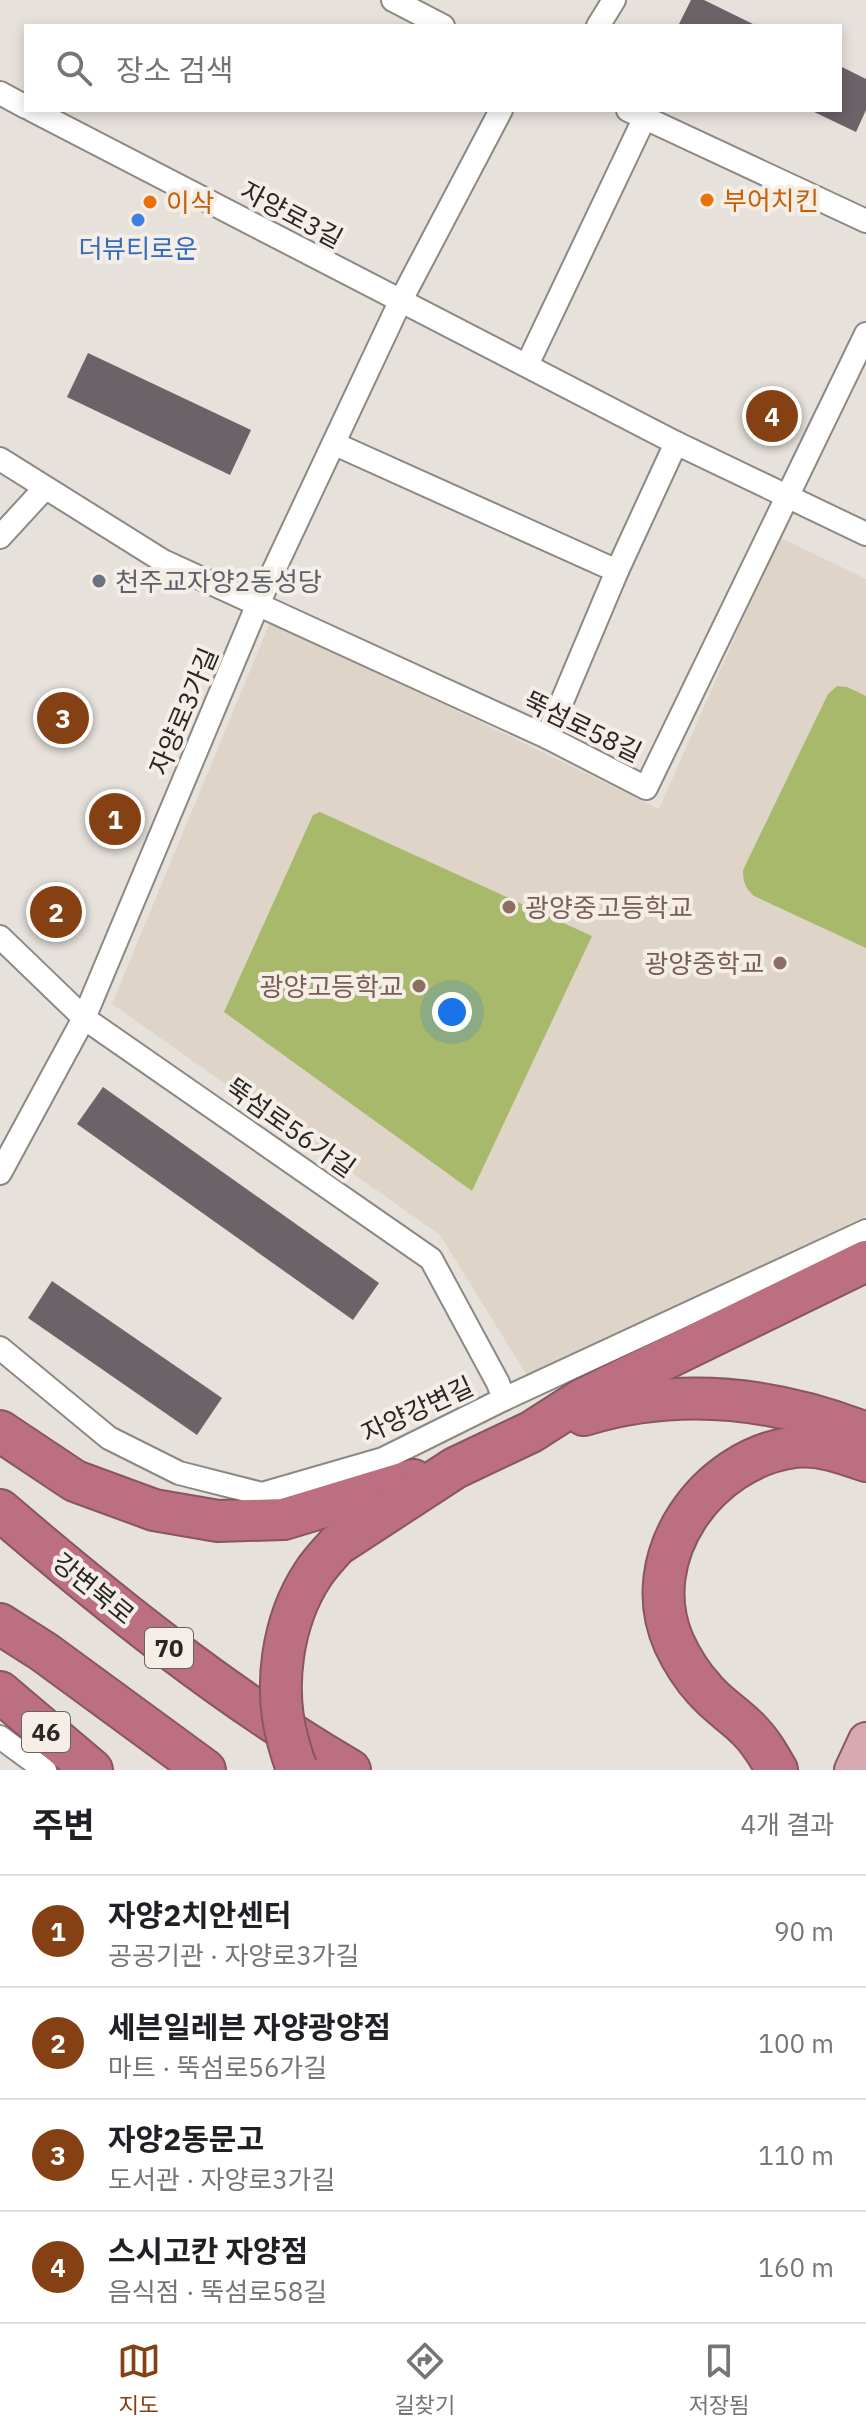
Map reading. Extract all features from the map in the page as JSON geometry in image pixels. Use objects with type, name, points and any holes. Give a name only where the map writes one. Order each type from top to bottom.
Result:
[{"type":"highway","points":[[298,1770],[283,1722],[280,1685],[285,1647],[296,1607],[313,1574],[337,1545],[455,1468],[531,1432],[581,1400],[866,1261]]},
{"type":"highway","points":[[531,1432],[628,1405],[692,1398],[760,1402],[818,1416],[866,1433]]},
{"type":"highway","points":[[0,1431],[75,1481],[154,1510],[218,1521],[284,1519],[455,1468]]},
{"type":"highway","points":[[777,1770],[751,1732],[703,1689],[674,1642],[668,1626],[664,1587],[671,1550],[687,1518],[709,1489],[750,1460],[781,1450],[810,1447],[825,1448],[866,1461]]},
{"type":"highway","name":"강변북로","points":[[0,1510],[157,1639],[231,1694],[350,1770]]},
{"type":"highway","points":[[5,1627],[179,1770]]},
{"type":"highway","points":[[5,1627],[205,1770]]},
{"type":"highway","name":"46","points":[[0,1692],[92,1770]]},
{"type":"main road","points":[[852,1770],[866,1740]]},
{"type":"street","points":[[393,0],[439,24]]},
{"type":"street","points":[[599,24],[614,0]]},
{"type":"street","points":[[0,93],[24,106]]},
{"type":"street","name":"자양로3길","points":[[36,112],[676,443],[866,534]]},
{"type":"street","name":"자양로3가길","points":[[0,1173],[84,1018],[257,606],[400,302],[500,112]]},
{"type":"street","points":[[527,365],[637,114],[866,221]]},
{"type":"street","name":"뚝섬로58길","points":[[0,459],[163,561],[547,737],[646,788],[866,334]]},
{"type":"street","points":[[547,737],[617,571],[676,443]]},
{"type":"street","points":[[335,444],[617,571]]},
{"type":"street","points":[[0,537],[45,488]]},
{"type":"street","name":"뚝섬로56가길","points":[[0,937],[84,1018],[431,1259],[504,1399]]},
{"type":"street","name":"자양강변길","points":[[0,1348],[109,1438],[179,1473],[262,1494],[383,1459],[504,1399],[866,1231]]},
{"type":"street","points":[[0,1737],[45,1770]]},
{"type":"shaded area","name":"광양중고등학교","points":[[779,537],[866,579],[866,1216],[528,1377],[440,1235],[112,1004],[271,620],[659,809]]},
{"type":"green space","points":[[837,686],[866,696],[866,948],[754,896],[743,878],[743,870],[828,694]]},
{"type":"green space","points":[[320,812],[592,936],[472,1191],[224,1012],[313,815]]},
{"type":"building","points":[[691,0],[704,0],[753,24],[679,24]]},
{"type":"building","points":[[842,67],[866,79],[866,110],[856,132],[814,112],[842,112]]},
{"type":"building","points":[[88,353],[251,430],[230,475],[67,397]]},
{"type":"building","points":[[103,1087],[379,1283],[353,1320],[77,1124]]},
{"type":"building","points":[[52,1281],[222,1398],[197,1435],[28,1318]]},
{"type":"place","name":"부어치킨","points":[[707,200]]},
{"type":"place","name":"이삭","points":[[150,202]]},
{"type":"place","name":"더뷰티로운","points":[[138,220]]},
{"type":"place","name":"스시고칸 자양점","points":[[772,416]]},
{"type":"place","name":"천주교자양2동성당","points":[[99,581]]},
{"type":"place","name":"자양2동문고","points":[[63,718]]},
{"type":"place","name":"자양2치안센터","points":[[115,819]]},
{"type":"place","name":"광양중고등학교","points":[[509,907]]},
{"type":"place","name":"세븐일레븐 자양광양점","points":[[56,912]]},
{"type":"place","name":"광양중학교","points":[[780,963]]},
{"type":"place","name":"광양고등학교","points":[[419,986]]}]
